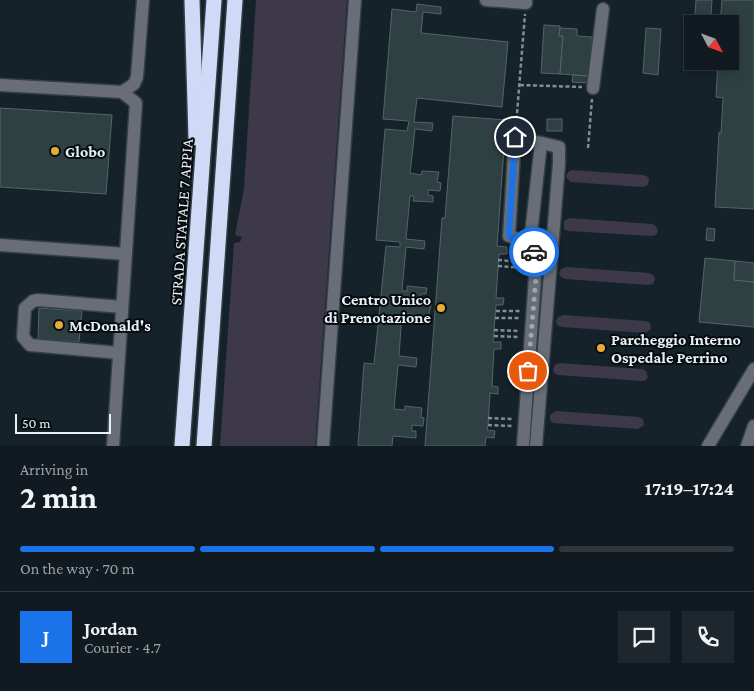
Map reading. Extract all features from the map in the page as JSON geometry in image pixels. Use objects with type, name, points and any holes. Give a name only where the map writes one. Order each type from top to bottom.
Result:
[{"type":"highway","points":[[192,0],[195,118],[200,207]]},
{"type":"highway","name":"STRADA STATALE 7 APPIA","points":[[182,446],[214,0]]},
{"type":"highway","points":[[204,446],[235,0]]},
{"type":"street","points":[[122,92],[134,84],[137,77],[143,0]]},
{"type":"street","points":[[323,446],[355,0]]},
{"type":"street","points":[[486,0],[526,2]]},
{"type":"street","points":[[593,88],[603,9]]},
{"type":"street","points":[[0,85],[122,92],[136,103],[113,446]]},
{"type":"street","points":[[530,244],[509,236],[515,137],[559,147],[536,446]]},
{"type":"street","points":[[523,446],[536,277],[534,253],[530,244],[541,143]]},
{"type":"street","points":[[0,245],[126,254]]},
{"type":"street","points":[[119,353],[35,347],[30,345],[23,337],[25,308],[32,301],[122,307]]},
{"type":"street","points":[[708,446],[754,369]]},
{"type":"street","points":[[747,446],[754,426]]},
{"type":"path","points":[[515,137],[526,2]]},
{"type":"path","points":[[519,85],[593,88],[588,148]]},
{"type":"path","points":[[498,260],[528,262]]},
{"type":"path","points":[[498,266],[528,268]]},
{"type":"path","points":[[496,311],[524,312]]},
{"type":"path","points":[[495,318],[524,318]]},
{"type":"path","points":[[494,330],[523,331]]},
{"type":"path","points":[[494,336],[522,337]]},
{"type":"path","points":[[488,418],[517,419]]},
{"type":"path","points":[[488,425],[516,426]]},
{"type":"shaded area","points":[[256,0],[347,0],[315,446],[220,446],[234,243],[240,242],[242,237],[235,235],[244,188]]},
{"type":"shaded area","points":[[572,170],[643,175],[648,177],[649,180],[648,185],[643,187],[570,182],[566,176]]},
{"type":"shaded area","points":[[569,218],[652,224],[656,226],[658,231],[656,235],[652,236],[568,231],[564,229],[564,221]]},
{"type":"shaded area","points":[[566,267],[649,273],[655,279],[653,284],[648,285],[565,279],[559,273],[561,269]]},
{"type":"shaded area","points":[[563,315],[646,321],[650,323],[651,329],[645,333],[562,327],[557,325],[556,321],[558,317]]},
{"type":"shaded area","points":[[559,363],[642,369],[646,371],[648,377],[642,381],[558,375],[554,373],[553,369]]},
{"type":"shaded area","points":[[556,411],[639,417],[643,419],[644,425],[638,429],[553,423],[550,420],[550,415]]},
{"type":"building","points":[[696,0],[712,0],[711,15],[695,15]]},
{"type":"building","points":[[722,0],[754,0],[754,209],[715,207],[719,132],[721,133],[723,98],[716,97],[718,70],[739,70],[739,15],[721,15]]},
{"type":"building","points":[[417,4],[441,7],[441,14],[423,12],[421,33],[508,42],[502,107],[417,98],[414,122],[433,123],[432,131],[415,129],[410,173],[421,175],[422,171],[439,172],[437,182],[441,183],[440,191],[428,190],[428,195],[433,196],[433,202],[413,201],[414,196],[410,196],[406,239],[425,241],[424,249],[406,247],[402,291],[407,291],[407,286],[427,288],[426,294],[421,294],[420,299],[432,300],[428,319],[412,317],[412,314],[402,313],[399,356],[417,358],[416,367],[398,365],[394,409],[405,410],[405,406],[422,408],[423,426],[412,425],[412,431],[416,431],[416,438],[393,436],[392,446],[358,446],[364,363],[374,364],[386,246],[400,247],[400,242],[376,240],[385,129],[407,131],[409,121],[383,119],[392,9],[416,12]]},
{"type":"building","points":[[544,25],[560,26],[559,36],[563,36],[560,74],[541,73]]},
{"type":"building","points":[[560,28],[577,29],[577,36],[592,37],[589,76],[560,74],[563,36],[559,36]]},
{"type":"building","points":[[646,28],[661,29],[658,75],[643,73]]},
{"type":"building","points":[[573,75],[589,76],[588,83],[572,82]]},
{"type":"building","name":"Globo","points":[[0,108],[112,115],[106,194],[0,187]]},
{"type":"building","points":[[453,116],[506,120],[497,246],[507,247],[507,254],[499,254],[496,298],[504,298],[503,305],[496,305],[493,342],[501,342],[501,349],[494,349],[492,386],[498,387],[498,394],[490,393],[487,430],[495,431],[494,438],[486,437],[485,446],[425,446],[442,218],[445,218]]},
{"type":"building","points":[[547,119],[562,119],[562,131],[547,131]]},
{"type":"building","points":[[707,228],[715,229],[714,241],[706,240]]},
{"type":"building","points":[[705,258],[735,261],[734,280],[754,282],[754,327],[699,322]]},
{"type":"building","points":[[735,261],[754,263],[754,282],[734,280]]},
{"type":"building","name":"McDonald's","points":[[39,308],[82,311],[79,342],[38,339]]},
{"type":"way so far","points":[[528,371],[536,277],[534,252]]},
{"type":"place","name":"Globo","points":[[55,151]]},
{"type":"place","name":"Centro Unico di Prenotazione","points":[[441,308]]},
{"type":"place","name":"McDonald's","points":[[59,325]]},
{"type":"place","name":"Parcheggio Interno Ospedale Perrino","points":[[601,348]]},
{"type":"route","points":[[515,137],[509,236],[530,244],[534,252]]}]
